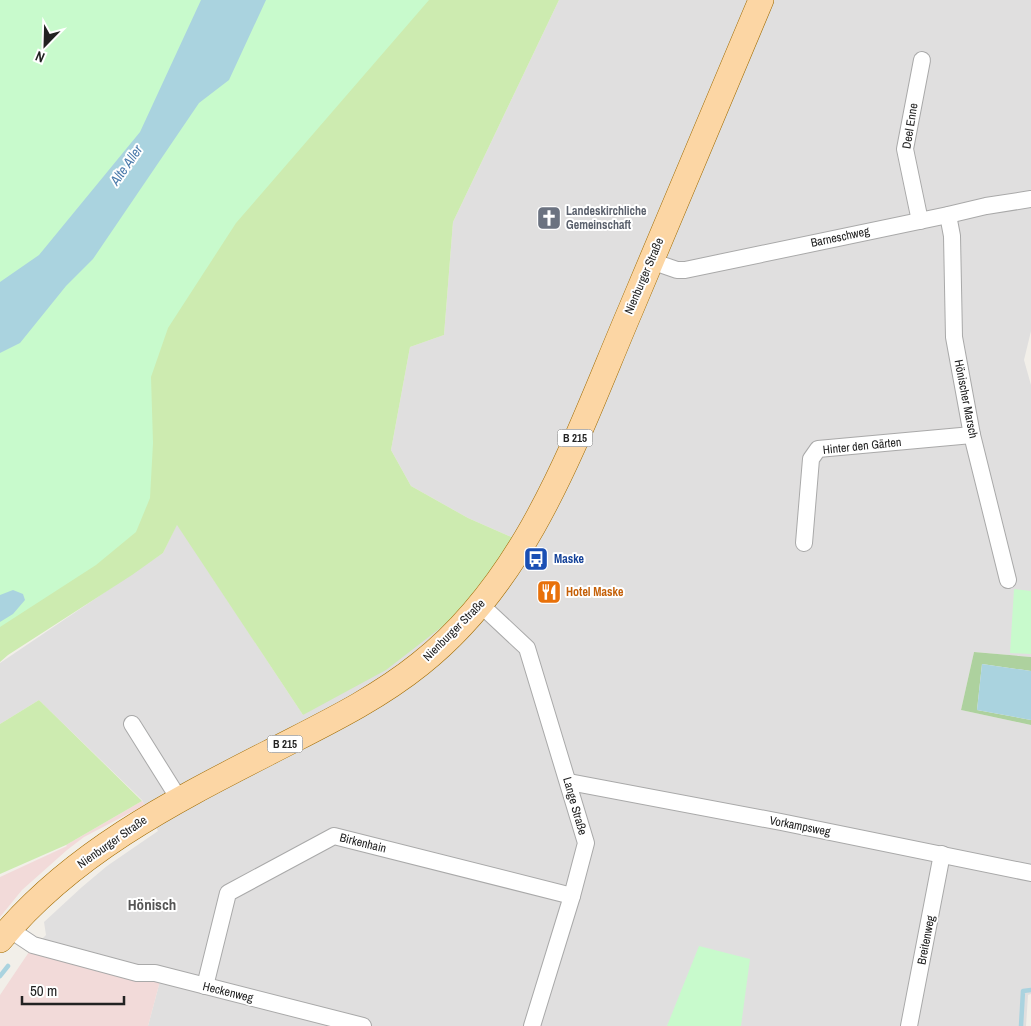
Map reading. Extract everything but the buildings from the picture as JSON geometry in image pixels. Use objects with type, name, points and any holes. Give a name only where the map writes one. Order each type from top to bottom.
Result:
[{"type":"main road","name":"Nienburger Straße","points":[[4,934],[72,870],[110,841],[179,799],[339,717],[369,699],[420,664],[444,643],[481,605],[506,572],[553,488],[761,0]]},
{"type":"street","name":"Deel Enne","points":[[920,221],[905,149],[922,60]]},
{"type":"street","name":"Barneschweg","points":[[651,261],[677,270],[685,270],[986,206],[1031,199]]},
{"type":"street","name":"Hönischer Marsch","points":[[948,215],[952,236],[954,337],[972,435],[1008,580]]},
{"type":"street","name":"Hinter den Gärten","points":[[804,543],[811,459],[818,449],[972,435]]},
{"type":"street","name":"Lange Straße","points":[[481,605],[527,648],[586,843],[572,896],[532,1026]]},
{"type":"street","points":[[132,724],[179,799]]},
{"type":"street","name":"Vorkampsweg","points":[[568,782],[781,822],[1031,873]]},
{"type":"street","name":"Birkenhain","points":[[204,986],[228,894],[334,836],[572,896]]},
{"type":"street","name":"Breitenweg","points":[[909,1026],[942,854]]},
{"type":"street","name":"Heckenweg","points":[[4,934],[32,945],[137,973],[155,973],[363,1026]]},
{"type":"shaded area","points":[[559,0],[1031,0],[1031,331],[1024,360],[1031,385],[1031,657],[974,652],[961,710],[1031,725],[1031,994],[1028,995],[1026,1026],[148,1026],[160,981],[136,979],[29,952],[46,935],[44,922],[107,866],[158,831],[142,800],[39,700],[0,724],[0,663],[163,553],[177,524],[303,715],[516,539],[468,518],[411,486],[391,450],[410,347],[444,335],[453,222]]},
{"type":"shaded area","points":[[142,801],[145,805],[84,837],[67,850],[22,890],[0,917],[0,877],[67,846]]},
{"type":"shaded area","points":[[29,952],[136,979],[160,981],[148,1026],[0,1026],[0,995]]},
{"type":"green space","points":[[0,0],[429,0],[236,223],[168,328],[151,377],[153,443],[150,498],[136,532],[96,565],[0,627]]},
{"type":"green space","points":[[266,0],[559,0],[453,222],[444,335],[410,347],[391,450],[411,486],[468,518],[516,539],[452,619],[386,670],[303,715],[177,525],[163,553],[0,662],[0,353]]},
{"type":"green space","points":[[1014,589],[1031,591],[1031,654],[1010,653]]},
{"type":"green space","points":[[974,652],[1031,657],[1031,671],[982,664],[977,710],[1031,720],[1031,725],[961,710]]},
{"type":"green space","points":[[39,700],[142,801],[66,845],[0,874],[0,724]]},
{"type":"green space","points":[[699,946],[750,959],[741,1026],[667,1026]]},
{"type":"water","name":"Alte Aller","points":[[201,0],[266,0],[229,80],[199,103],[93,259],[66,286],[20,343],[0,353],[0,282],[39,255],[140,132]]},
{"type":"water","points":[[13,590],[23,594],[25,600],[13,614],[0,622],[0,595]]},
{"type":"water","points":[[982,664],[1031,671],[1031,720],[977,710]]},
{"type":"waterway","points":[[0,976],[8,966]]},
{"type":"waterway","points":[[1021,1026],[1023,991],[1031,990]]},
{"type":"place","name":"Landeskirchliche Gemeinschaft","points":[[549,218]]},
{"type":"place","name":"Maske","points":[[536,559]]},
{"type":"place","name":"Hotel Maske","points":[[549,592]]},
{"type":"district","name":"Hönisch","points":[[152,904]]}]
